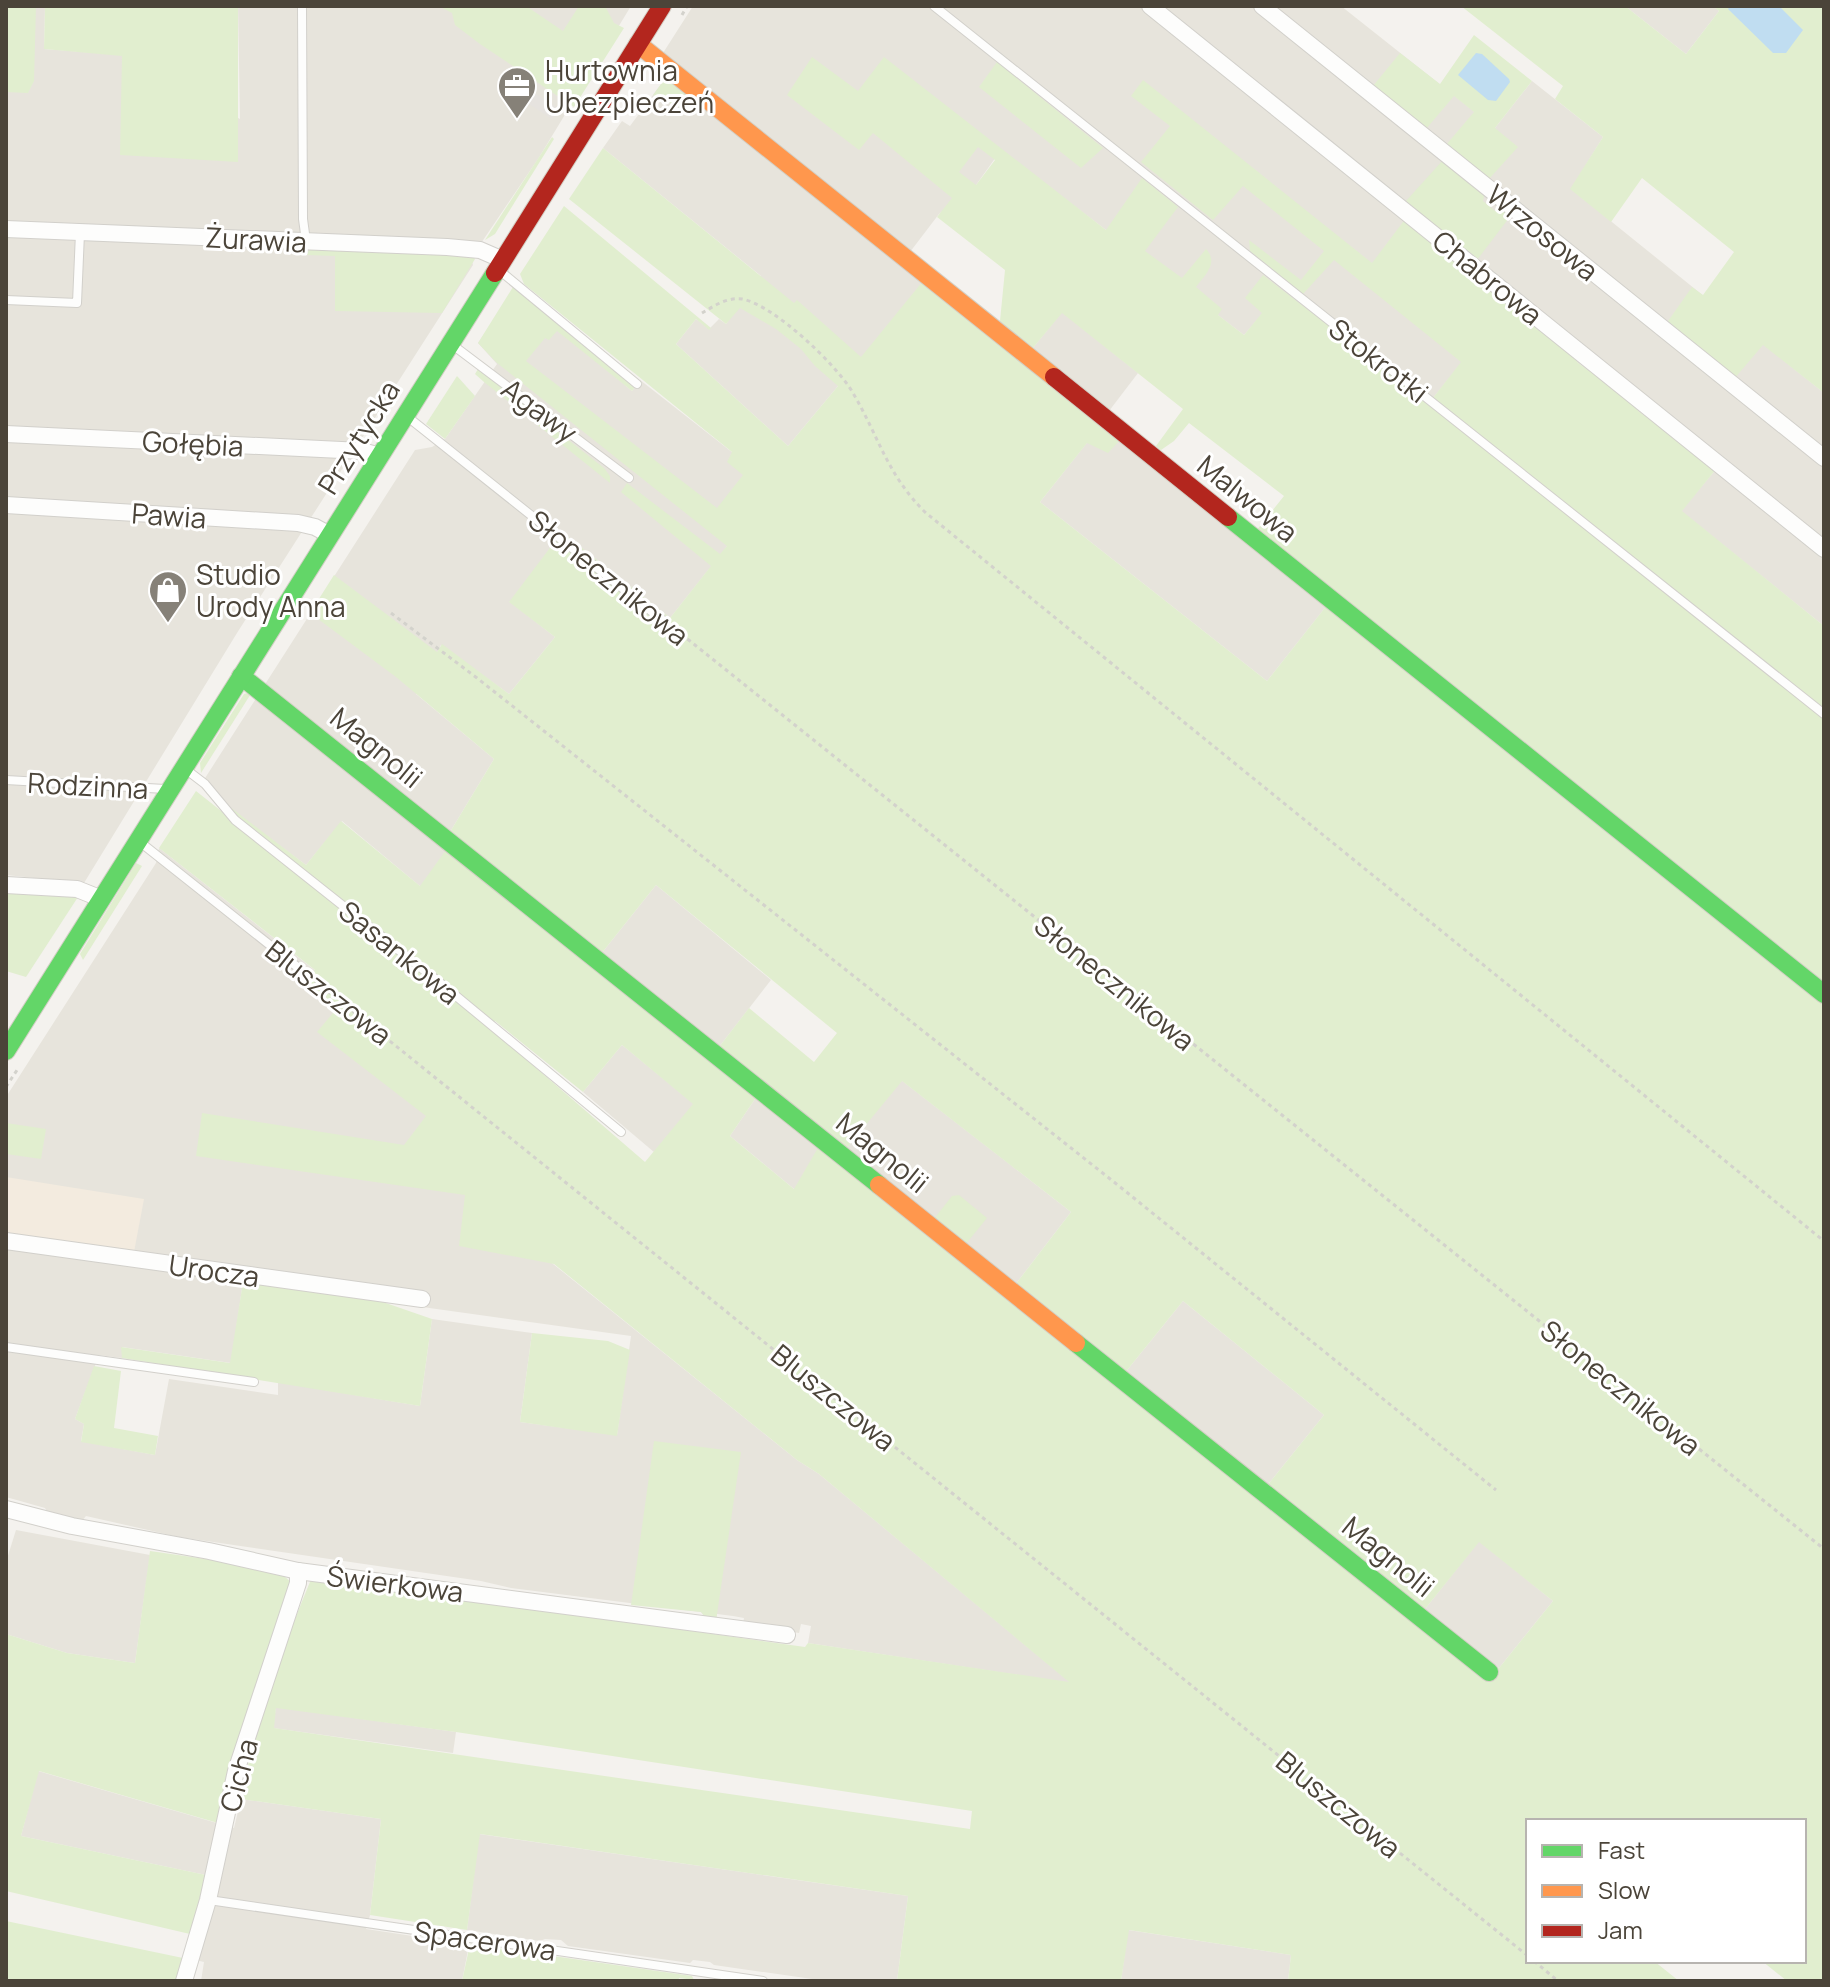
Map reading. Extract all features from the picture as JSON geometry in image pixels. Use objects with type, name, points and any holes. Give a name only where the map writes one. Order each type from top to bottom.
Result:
[{"type":"street","name":"Przytycka","points":[[6,1051],[662,6]]},
{"type":"street","name":"Chabrowa","points":[[1150,6],[1824,549]]},
{"type":"street","name":"Wrzosowa","points":[[1262,6],[1824,458]]},
{"type":"street","name":"Malwowa","points":[[638,44],[1824,994]]},
{"type":"street","name":"Żurawia","points":[[6,229],[480,250],[500,264]]},
{"type":"street","name":"Gołębia","points":[[6,434],[362,451],[380,456]]},
{"type":"street","name":"Pawia","points":[[6,505],[298,523],[330,535]]},
{"type":"street","name":"Magnolii","points":[[241,676],[1489,1672]]},
{"type":"street","points":[[6,885],[77,889],[102,899]]},
{"type":"street","name":"Urocza","points":[[6,1241],[422,1299]]},
{"type":"street","name":"Świerkowa","points":[[6,1509],[72,1526],[298,1571],[787,1635]]},
{"type":"street","name":"Cicha","points":[[184,1981],[208,1900],[236,1771],[298,1583],[298,1571]]},
{"type":"lane","points":[[302,6],[303,219],[306,241]]},
{"type":"lane","name":"Stokrotki","points":[[934,6],[1824,714]]},
{"type":"lane","points":[[6,300],[77,303],[80,233]]},
{"type":"lane","points":[[500,264],[637,384]]},
{"type":"lane","name":"Agawy","points":[[450,344],[629,478]]},
{"type":"lane","name":"Słonecznikowa","points":[[405,416],[665,622]]},
{"type":"lane","name":"Sasankowa","points":[[184,768],[205,784],[235,820],[621,1132]]},
{"type":"lane","name":"Rodzinna","points":[[6,780],[170,790]]},
{"type":"lane","name":"Bluszczowa","points":[[138,840],[305,973]]},
{"type":"lane","points":[[6,1347],[254,1382]]},
{"type":"lane","name":"Spacerowa","points":[[208,1900],[763,1981]]},
{"type":"path","points":[[702,313],[721,302],[740,299],[756,304],[790,326],[851,389],[893,472],[906,493],[926,513],[1824,1241]]},
{"type":"path","points":[[391,613],[1114,1182],[1496,1490]]},
{"type":"path","name":"Słonecznikowa","points":[[665,622],[1824,1549]]},
{"type":"path","name":"Bluszczowa","points":[[305,973],[1526,1954]]},
{"type":"path","points":[[1536,1963],[1558,1981]]},
{"type":"shaded area","points":[[6,6],[45,6],[44,49],[122,55],[240,119],[238,6],[631,6],[538,159],[471,258],[473,265],[237,633],[84,883],[6,875]]},
{"type":"shaded area","points":[[693,6],[1341,6],[1495,128],[1532,81],[1603,137],[1571,189],[1824,393],[1824,626],[1681,511],[1717,468],[1637,411],[1577,362],[1577,355],[1446,349],[1462,362],[1429,403],[1263,313],[1244,335],[1001,150],[976,185],[939,214],[910,252],[988,333],[838,386],[788,446],[676,344],[696,319],[709,329],[719,319],[726,324],[761,276],[603,148],[622,121],[630,126],[667,76],[663,53]]},
{"type":"shaded area","points":[[1625,6],[1713,6],[1719,11],[1686,54]]},
{"type":"shaded area","points":[[507,75],[559,109],[552,119],[500,85]]},
{"type":"shaded area","points":[[514,291],[632,391],[640,380],[775,486],[670,618],[509,601],[555,637],[509,694],[441,645],[416,694],[494,759],[450,832],[517,907],[487,942],[342,821],[306,865],[200,786],[415,450],[432,447],[445,439],[497,364],[478,343]]},
{"type":"shaded area","points":[[1062,312],[1138,373],[1109,411],[1032,349]]},
{"type":"shaded area","points":[[1101,425],[1328,604],[1267,681],[1040,502]]},
{"type":"shaded area","points":[[159,848],[455,1080],[405,1145],[797,1460],[819,1474],[1071,1683],[808,1643],[811,1626],[801,1624],[799,1633],[743,1624],[744,1618],[733,1616],[717,1614],[716,1621],[707,1619],[701,1612],[511,1588],[179,1537],[86,1516],[81,1522],[49,1515],[45,1508],[6,1497],[6,1097],[156,863]],"holes":[[[243,1282],[631,1336],[617,1435],[520,1422],[532,1333],[432,1319],[420,1406],[278,1382],[278,1395],[169,1379],[155,1455],[81,1441],[84,1424],[75,1419],[99,1355],[122,1358],[122,1347],[231,1363]]]},
{"type":"shaded area","points":[[656,885],[771,980],[719,1047],[601,954]]},
{"type":"shaded area","points":[[622,1045],[694,1104],[654,1152],[583,1092]]},
{"type":"shaded area","points":[[901,1080],[1071,1212],[1015,1285],[846,1149]]},
{"type":"shaded area","points":[[757,1096],[870,1187],[839,1226],[730,1136]]},
{"type":"shaded area","points":[[6,1177],[144,1199],[134,1252],[6,1233]]},
{"type":"shaded area","points":[[1183,1301],[1324,1415],[1266,1487],[1124,1374]]},
{"type":"shaded area","points":[[16,1530],[150,1555],[135,1663],[67,1653],[6,1634],[6,1562]]},
{"type":"shaded area","points":[[1479,1541],[1553,1601],[1499,1668],[1425,1609]]},
{"type":"shaded area","points":[[276,1707],[456,1732],[453,1753],[273,1728]]},
{"type":"shaded area","points":[[38,1771],[234,1828],[241,1799],[381,1819],[366,1929],[446,1941],[457,1948],[469,1945],[462,1981],[201,1981],[204,1962],[183,1957],[206,1875],[21,1836]]},
{"type":"shaded area","points":[[479,1834],[908,1896],[897,1981],[826,1981],[710,1962],[693,1960],[690,1963],[568,1946],[561,1940],[540,1941],[467,1930]]},
{"type":"shaded area","points":[[1128,1930],[1291,1955],[1288,1981],[1121,1981]]},
{"type":"green space","points":[[6,6],[36,6],[34,81],[28,93],[6,92]]},
{"type":"green space","points":[[45,6],[238,6],[238,162],[120,155],[122,56],[44,49]]},
{"type":"green space","points":[[439,6],[526,6],[563,31],[579,6],[605,6],[614,23],[624,28],[574,107],[480,44],[455,25],[452,13]]},
{"type":"green space","points":[[1461,6],[1625,6],[1686,54],[1719,11],[1713,6],[1824,6],[1824,393],[1763,345],[1734,379],[1666,324],[1692,287],[1703,295],[1734,252],[1642,178],[1611,222],[1570,189],[1603,137],[1555,99],[1563,86]]},
{"type":"green space","points":[[1474,35],[1532,81],[1495,128],[1518,147],[1488,180],[1446,145],[1474,112],[1454,96],[1426,129],[1373,86],[1400,53],[1440,84]]},
{"type":"green space","points":[[812,57],[858,91],[884,57],[1106,230],[1142,178],[1178,207],[1145,251],[1182,278],[1206,249],[1211,264],[1196,287],[1222,309],[1218,315],[1244,335],[1262,313],[1245,298],[1263,275],[1429,403],[1461,362],[1334,260],[1303,294],[1250,251],[1249,240],[1301,280],[1324,251],[1243,186],[1213,220],[1141,162],[1170,126],[1131,96],[1143,80],[1372,263],[1406,218],[1577,355],[1577,362],[1589,371],[1597,371],[1640,407],[1638,411],[1653,422],[1662,423],[1717,468],[1682,511],[1824,626],[1824,1981],[1787,1981],[1764,1963],[1806,1963],[1806,1819],[1526,1819],[1526,1963],[1656,1963],[1679,1981],[1288,1981],[1291,1955],[1129,1930],[1121,1981],[897,1981],[908,1896],[480,1834],[467,1930],[370,1915],[381,1819],[241,1799],[270,1686],[312,1577],[805,1647],[808,1643],[1069,1682],[819,1474],[797,1460],[554,1264],[459,1246],[465,1195],[196,1156],[202,1113],[404,1145],[426,1116],[317,1032],[338,1007],[305,981],[315,970],[159,848],[196,791],[225,814],[230,807],[306,865],[341,821],[420,886],[446,850],[757,1096],[730,1136],[794,1189],[819,1146],[1499,1668],[1553,1601],[1479,1542],[1425,1609],[1266,1487],[1324,1415],[1183,1301],[1124,1374],[1015,1285],[1071,1212],[902,1081],[846,1149],[719,1047],[749,1008],[814,1062],[837,1033],[656,885],[601,954],[450,832],[494,759],[396,677],[310,613],[334,575],[437,652],[442,644],[509,694],[555,637],[509,602],[562,532],[670,618],[711,566],[621,492],[627,483],[720,554],[727,546],[497,363],[478,343],[513,287],[635,387],[632,391],[557,331],[549,340],[545,338],[526,361],[717,508],[743,475],[727,462],[732,452],[524,284],[520,274],[564,206],[711,328],[709,330],[696,319],[676,344],[788,446],[838,386],[776,329],[740,308],[726,324],[569,199],[603,148],[794,303],[797,300],[861,357],[923,281],[1120,440],[1108,453],[1087,443],[1040,502],[1267,681],[1335,595],[1256,531],[1284,496],[1189,423],[1174,441],[1161,450],[1156,446],[1183,409],[1062,313],[1032,349],[1000,321],[1005,270],[937,217],[952,198],[873,133],[859,150],[787,95]],"holes":[[[978,147],[995,160],[976,185],[959,172]],[[495,1021],[583,1092],[622,1045],[693,1104],[645,1162],[491,1029]],[[276,1708],[456,1732],[972,1811],[970,1829],[274,1728]]]},
{"type":"green space","points":[[997,62],[1103,148],[1081,168],[979,87]]},
{"type":"green space","points":[[667,76],[696,98],[686,110],[653,95]]},
{"type":"green space","points":[[552,137],[554,139],[495,234],[485,240]]},
{"type":"green space","points":[[1444,159],[1485,192],[1483,201],[1495,211],[1502,205],[1512,214],[1477,260],[1405,202]]},
{"type":"green space","points":[[310,247],[473,256],[475,259],[442,313],[335,311],[335,256],[307,255]]},
{"type":"green space","points":[[478,369],[604,468],[610,476],[610,483],[484,382],[475,374]]},
{"type":"green space","points":[[457,376],[475,396],[445,439],[426,424]]},
{"type":"green space","points":[[252,692],[201,773],[200,763],[244,694]]},
{"type":"green space","points":[[136,863],[142,866],[83,960],[80,954]]},
{"type":"green space","points":[[6,893],[78,897],[26,977],[6,971]]},
{"type":"green space","points":[[6,1123],[46,1129],[41,1159],[6,1154]]},
{"type":"green space","points":[[959,1195],[987,1218],[965,1245],[933,1220],[952,1196]]},
{"type":"green space","points":[[243,1282],[380,1301],[432,1319],[420,1406],[122,1358],[121,1347],[230,1363]]},
{"type":"green space","points":[[532,1333],[608,1341],[630,1350],[617,1436],[520,1422]]},
{"type":"green space","points":[[94,1366],[121,1371],[114,1428],[158,1436],[155,1455],[81,1442],[84,1424],[75,1419]]},
{"type":"green space","points":[[654,1441],[741,1452],[716,1621],[707,1619],[701,1612],[631,1605]]},
{"type":"green space","points":[[150,1551],[276,1569],[292,1583],[218,1823],[39,1771],[21,1836],[206,1875],[190,1934],[6,1891],[6,1634],[67,1653],[135,1663]]},
{"type":"green space","points":[[6,1921],[183,1958],[176,1981],[6,1981]]},
{"type":"green space","points":[[470,1944],[692,1976],[694,1980],[462,1981]]},
{"type":"water","points":[[1730,6],[1779,6],[1803,30],[1786,53],[1773,53],[1728,9]]},
{"type":"water","points":[[1476,53],[1482,54],[1509,79],[1496,101],[1488,100],[1458,75]]},
{"type":"traffic: fast","points":[[6,1051],[495,273]]},
{"type":"traffic: fast","points":[[1228,517],[1824,994]]},
{"type":"traffic: fast","points":[[241,676],[879,1185]]},
{"type":"traffic: fast","points":[[1076,1343],[1489,1672]]},
{"type":"traffic: slow","points":[[638,44],[1054,377]]},
{"type":"traffic: slow","points":[[879,1185],[1076,1343]]},
{"type":"traffic: jam","points":[[495,273],[662,6]]},
{"type":"traffic: jam","points":[[1054,377],[1228,517]]},
{"type":"place","name":"Hurtownia Ubezpieczeń","points":[[517,120]]},
{"type":"place","name":"Studio Urody Anna","points":[[168,624]]}]
